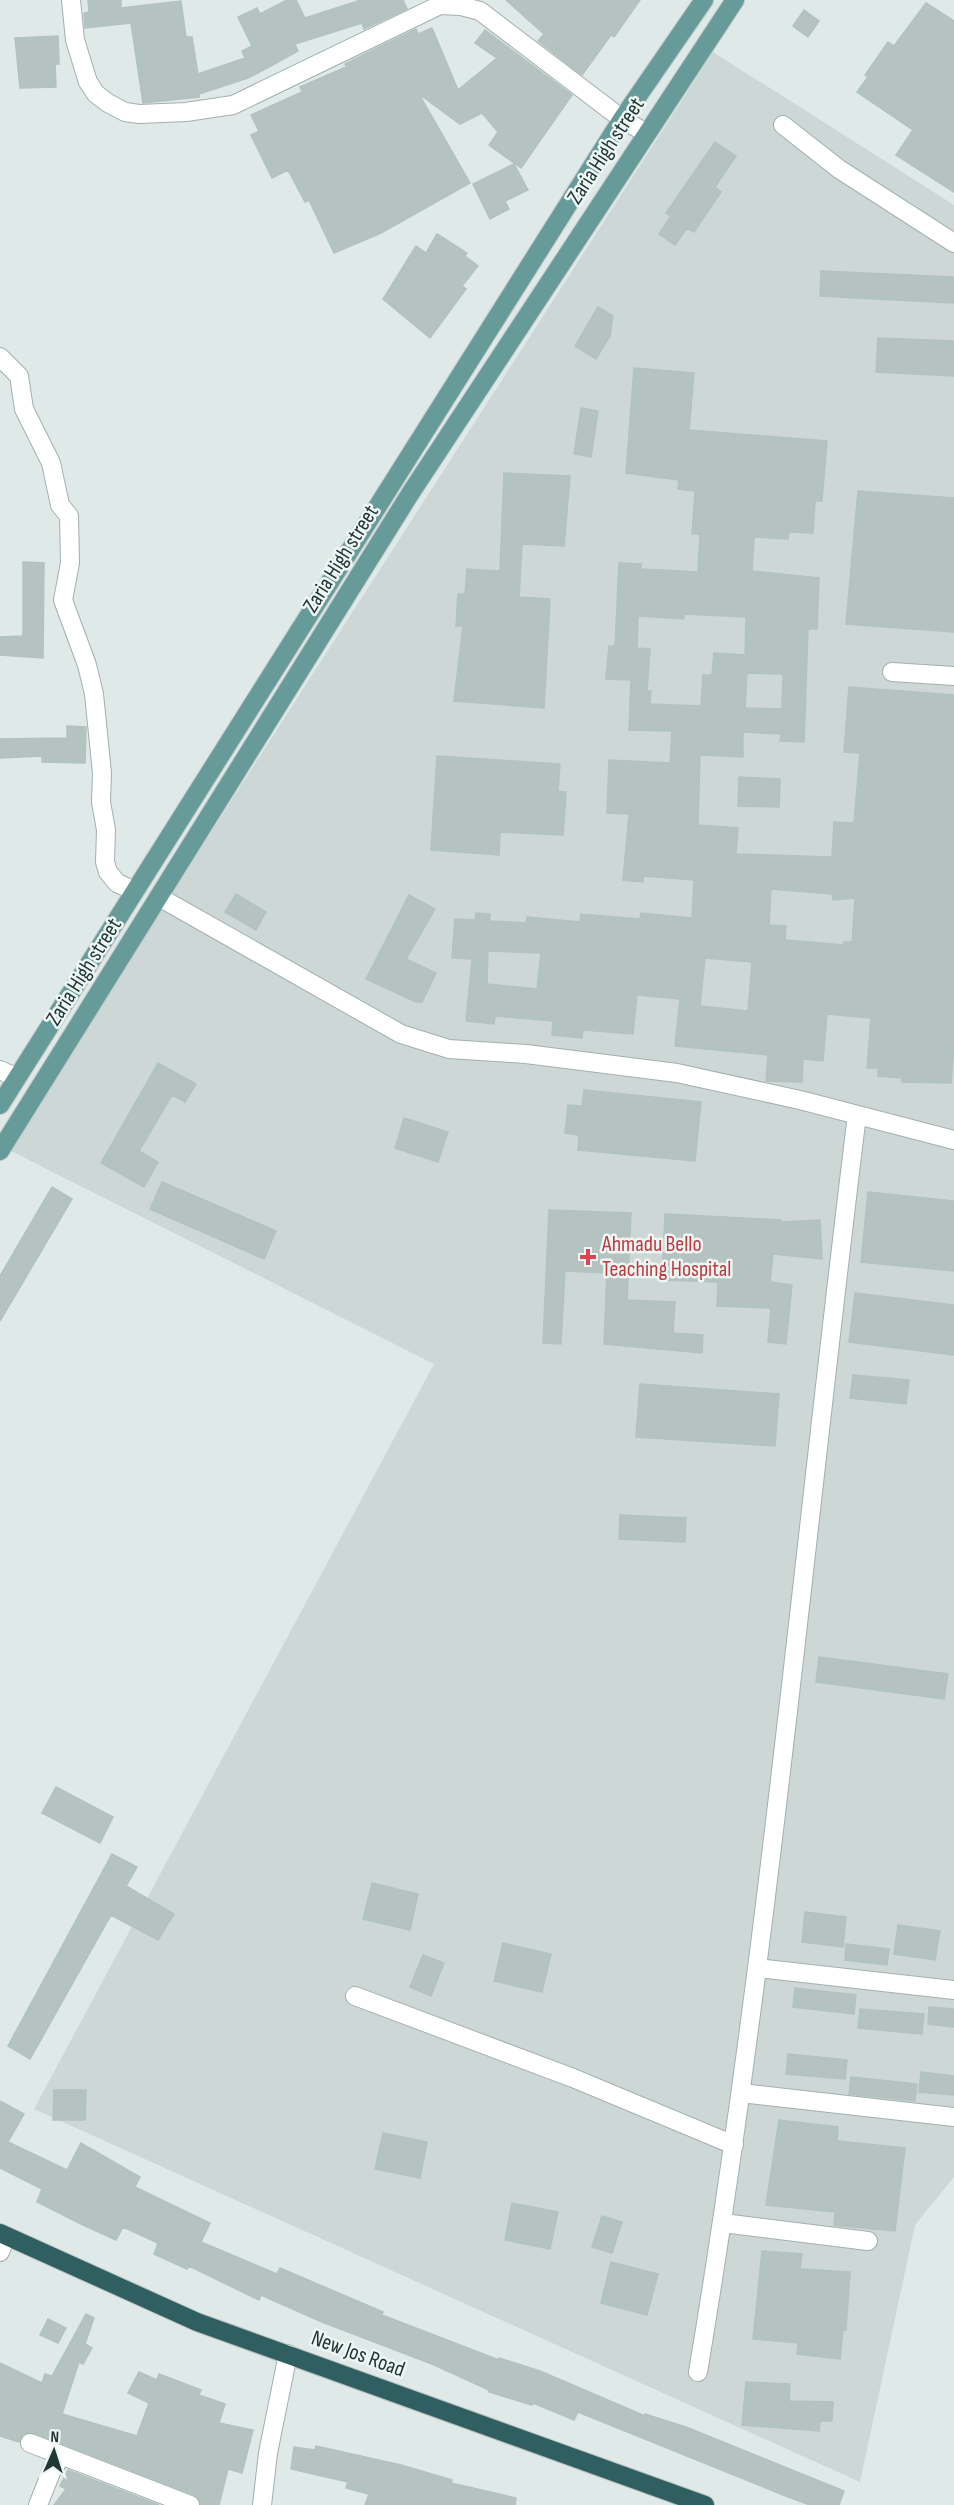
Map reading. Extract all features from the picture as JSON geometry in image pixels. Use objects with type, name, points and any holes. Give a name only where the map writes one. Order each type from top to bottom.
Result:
[{"type":"highway","name":"New Jos Road","points":[[2,2240],[197,2322],[705,2505]]},
{"type":"main road","name":"Zaria High street","points":[[0,1105],[622,119],[704,0]]},
{"type":"main road","name":"Zaria High street","points":[[0,1151],[410,494],[735,0]]},
{"type":"street","points":[[71,0],[75,40],[88,82],[96,94],[125,112],[139,114],[186,112],[233,105],[417,7],[440,5],[461,6],[480,11],[622,119],[646,133]]},
{"type":"street","points":[[783,126],[839,169],[954,243]]},
{"type":"street","points":[[0,357],[19,376],[24,409],[51,463],[60,505],[71,521],[70,563],[63,600],[87,665],[94,694],[102,773],[101,802],[106,830],[105,862],[108,872],[117,883],[135,891]]},
{"type":"street","points":[[892,672],[954,676]]},
{"type":"street","points":[[159,897],[401,1034],[449,1049],[526,1053],[677,1073],[954,1140]]},
{"type":"street","points":[[0,1070],[17,1078]]},
{"type":"street","points":[[698,2372],[723,2223],[777,1825],[826,1368],[857,1115]]},
{"type":"street","points":[[758,1968],[954,1990]]},
{"type":"street","points":[[355,1996],[573,2078],[734,2145]]},
{"type":"street","points":[[741,2093],[954,2117]]},
{"type":"street","points":[[723,2223],[868,2241]]},
{"type":"street","points":[[262,2505],[268,2453],[288,2354]]},
{"type":"street","points":[[30,2443],[190,2505]]},
{"type":"street","points":[[38,2505],[52,2470],[62,2457]]},
{"type":"shaded area","name":"Ahmadu Bello Teaching Hospital","points":[[713,52],[954,205],[954,2177],[915,2225],[860,2482],[34,2109],[434,1364],[7,1149]]},
{"type":"building","points":[[88,0],[121,0],[121,8],[181,1],[186,37],[192,37],[198,74],[245,58],[242,51],[252,46],[238,17],[257,8],[260,14],[287,0],[296,0],[305,18],[361,0],[403,0],[407,9],[364,29],[362,23],[295,44],[298,51],[248,78],[199,94],[199,97],[143,103],[131,23],[85,28],[84,13],[89,12]]},
{"type":"building","points":[[506,0],[640,0],[614,37],[611,35],[582,75],[538,41],[544,34]]},
{"type":"building","points":[[926,3],[954,21],[954,192],[896,155],[913,130],[857,92],[868,77],[865,75],[888,42],[894,46]]},
{"type":"building","points":[[804,10],[819,21],[808,37],[793,26]]},
{"type":"building","points":[[432,28],[458,90],[497,58],[475,43],[485,30],[572,95],[521,168],[489,145],[498,132],[482,113],[460,124],[419,94],[470,183],[381,233],[334,253],[309,200],[305,202],[288,170],[272,178],[251,135],[259,131],[251,115],[302,92],[300,87],[346,67],[345,64],[416,29],[418,34]]},
{"type":"building","points":[[58,36],[59,64],[55,64],[56,87],[20,88],[15,38]]},
{"type":"building","points":[[715,142],[736,156],[715,187],[721,192],[694,232],[687,228],[675,245],[659,234],[671,216],[666,213]]},
{"type":"building","points":[[514,164],[528,190],[505,201],[509,209],[490,219],[473,184]]},
{"type":"building","points":[[437,234],[467,253],[465,256],[478,266],[462,286],[466,289],[430,338],[383,299],[416,246],[426,253]]},
{"type":"building","points":[[821,271],[954,277],[954,303],[820,296]]},
{"type":"building","points":[[598,307],[613,316],[610,336],[596,359],[575,346]]},
{"type":"building","points":[[878,338],[954,341],[954,376],[876,372]]},
{"type":"building","points":[[634,368],[694,373],[689,430],[827,441],[822,501],[815,501],[813,533],[789,532],[788,539],[754,537],[752,571],[819,578],[817,629],[808,629],[804,742],[780,741],[781,734],[743,732],[743,757],[700,755],[698,825],[738,828],[736,854],[832,857],[834,822],[854,823],[860,753],[844,752],[849,687],[954,695],[954,1044],[951,1083],[902,1082],[902,1078],[878,1076],[878,1068],[867,1068],[871,1018],[827,1014],[823,1061],[803,1059],[802,1082],[766,1081],[768,1055],[675,1046],[680,999],[637,995],[633,1034],[583,1030],[582,1038],[552,1035],[553,1021],[495,1016],[494,1024],[466,1021],[472,959],[452,958],[455,919],[475,920],[476,913],[490,914],[490,921],[526,923],[527,917],[580,922],[581,914],[640,919],[641,913],[692,918],[694,880],[643,876],[643,882],[623,880],[629,814],[607,813],[609,760],[670,763],[672,731],[629,730],[631,680],[606,679],[609,646],[615,646],[619,563],[641,564],[641,569],[698,572],[700,534],[692,534],[695,491],[678,489],[679,480],[626,473]],"holes":[[[684,614],[746,617],[745,655],[714,653],[712,675],[703,675],[701,706],[650,704],[651,691],[647,691],[650,649],[637,648],[638,616],[684,619]],[[747,673],[783,674],[782,709],[745,708]],[[771,889],[832,894],[833,900],[855,898],[852,942],[844,942],[844,945],[785,940],[786,926],[769,925]],[[488,951],[541,953],[537,989],[487,984]],[[705,958],[752,962],[748,1011],[700,1006]]]},
{"type":"building","points":[[581,408],[598,411],[591,457],[574,454]]},
{"type":"building","points":[[504,473],[570,476],[564,546],[522,544],[519,597],[550,599],[544,708],[454,701],[463,626],[456,626],[458,594],[465,594],[467,569],[500,571]]},
{"type":"building","points":[[858,491],[954,498],[954,632],[846,624]]},
{"type":"building","points":[[23,562],[44,563],[43,658],[0,655],[0,637],[23,636]]},
{"type":"building","points":[[67,726],[86,727],[85,763],[42,762],[42,756],[0,758],[0,739],[67,738]]},
{"type":"building","points":[[437,756],[560,764],[558,791],[566,792],[563,835],[500,832],[499,855],[431,850]]},
{"type":"building","points":[[739,777],[780,779],[779,807],[738,806]]},
{"type":"building","points":[[236,894],[266,912],[256,930],[225,912]]},
{"type":"building","points":[[409,895],[435,909],[406,959],[436,973],[422,1002],[416,1002],[366,979]]},
{"type":"building","points":[[158,1063],[196,1084],[185,1102],[172,1095],[139,1151],[158,1162],[144,1187],[101,1163]]},
{"type":"building","points":[[584,1090],[701,1102],[695,1161],[578,1150],[579,1135],[565,1133],[568,1105],[582,1106]]},
{"type":"building","points":[[404,1118],[448,1132],[438,1162],[395,1148]]},
{"type":"building","points":[[162,1182],[276,1231],[264,1259],[150,1209]]},
{"type":"building","points":[[52,1187],[72,1199],[0,1321],[0,1276]]},
{"type":"building","points":[[868,1192],[954,1201],[954,1271],[861,1262]]},
{"type":"building","points":[[549,1210],[631,1213],[627,1300],[675,1302],[673,1333],[703,1335],[702,1353],[604,1344],[607,1273],[565,1271],[561,1344],[543,1343]]},
{"type":"building","points":[[665,1214],[781,1220],[781,1222],[820,1220],[822,1259],[773,1254],[770,1282],[792,1285],[786,1344],[768,1342],[771,1308],[717,1306],[718,1282],[662,1280]]},
{"type":"building","points":[[855,1293],[954,1305],[954,1355],[849,1342]]},
{"type":"building","points":[[853,1375],[909,1380],[906,1404],[850,1398]]},
{"type":"building","points":[[640,1384],[779,1394],[775,1446],[636,1437]]},
{"type":"building","points":[[620,1515],[686,1518],[685,1542],[619,1539]]},
{"type":"building","points":[[819,1657],[948,1674],[944,1699],[816,1682]]},
{"type":"building","points":[[56,1787],[113,1817],[100,1843],[42,1813]]},
{"type":"building","points":[[112,1854],[137,1867],[126,1886],[174,1914],[158,1940],[111,1915],[30,2059],[8,2046]]},
{"type":"building","points":[[372,1883],[418,1894],[410,1930],[363,1919]]},
{"type":"building","points":[[805,1912],[846,1917],[843,1947],[802,1942]]},
{"type":"building","points":[[898,1925],[940,1931],[935,1960],[894,1954]]},
{"type":"building","points":[[503,1943],[551,1954],[542,1992],[494,1981]]},
{"type":"building","points":[[846,1944],[889,1949],[887,1965],[845,1960]]},
{"type":"building","points":[[423,1955],[444,1963],[431,1996],[410,1987]]},
{"type":"building","points":[[795,1988],[856,1995],[854,2014],[793,2007]]},
{"type":"building","points":[[929,2007],[954,2009],[954,2027],[928,2024]]},
{"type":"building","points":[[860,2009],[924,2014],[922,2034],[858,2028]]},
{"type":"building","points":[[788,2054],[847,2060],[845,2079],[786,2074]]},
{"type":"building","points":[[921,2072],[954,2076],[954,2095],[919,2092]]},
{"type":"building","points":[[851,2077],[917,2084],[915,2101],[849,2094]]},
{"type":"building","points":[[54,2090],[86,2090],[85,2120],[53,2120]]},
{"type":"building","points":[[0,2101],[24,2114],[8,2142],[67,2170],[81,2143],[140,2177],[135,2187],[210,2223],[201,2242],[277,2274],[280,2268],[383,2312],[382,2315],[499,2360],[499,2358],[540,2371],[645,2416],[645,2414],[686,2427],[844,2491],[839,2505],[810,2505],[578,2412],[574,2420],[533,2403],[532,2405],[489,2392],[432,2364],[322,2322],[261,2295],[259,2300],[189,2266],[187,2269],[154,2254],[158,2243],[123,2227],[116,2240],[81,2224],[37,2202],[42,2189],[0,2168]]},
{"type":"building","points":[[779,2120],[838,2127],[837,2141],[905,2148],[895,2231],[834,2225],[835,2212],[766,2205]]},
{"type":"building","points":[[383,2133],[427,2142],[420,2178],[375,2169]]},
{"type":"building","points":[[512,2203],[558,2212],[550,2249],[505,2240]]},
{"type":"building","points":[[602,2216],[622,2222],[612,2253],[592,2247]]},
{"type":"building","points":[[762,2251],[802,2254],[800,2269],[850,2272],[846,2330],[843,2329],[840,2359],[797,2354],[798,2343],[753,2339]]},
{"type":"building","points":[[611,2262],[658,2274],[647,2315],[601,2303]]},
{"type":"building","points":[[86,2314],[94,2318],[85,2344],[92,2348],[83,2364],[79,2362],[62,2414],[137,2436],[149,2403],[128,2393],[139,2372],[157,2380],[159,2374],[201,2390],[199,2395],[225,2404],[219,2423],[253,2430],[242,2473],[228,2469],[219,2505],[201,2505],[194,2495],[34,2433],[23,2434],[19,2442],[0,2436],[0,2363],[42,2383],[45,2374],[52,2376]]},
{"type":"building","points":[[48,2319],[66,2328],[58,2343],[40,2335]]},
{"type":"building","points":[[746,2382],[790,2384],[789,2401],[833,2402],[832,2421],[820,2421],[819,2431],[742,2425]]},
{"type":"building","points":[[316,2446],[401,2465],[452,2480],[451,2483],[516,2498],[515,2505],[365,2505],[369,2494],[346,2488],[348,2482],[291,2469],[294,2447],[315,2450]]},
{"type":"building","points":[[68,2470],[159,2505],[54,2505],[66,2489],[60,2486]]},
{"type":"place","name":"Ahmadu Bello Teaching Hospital","points":[[588,1257]]}]
